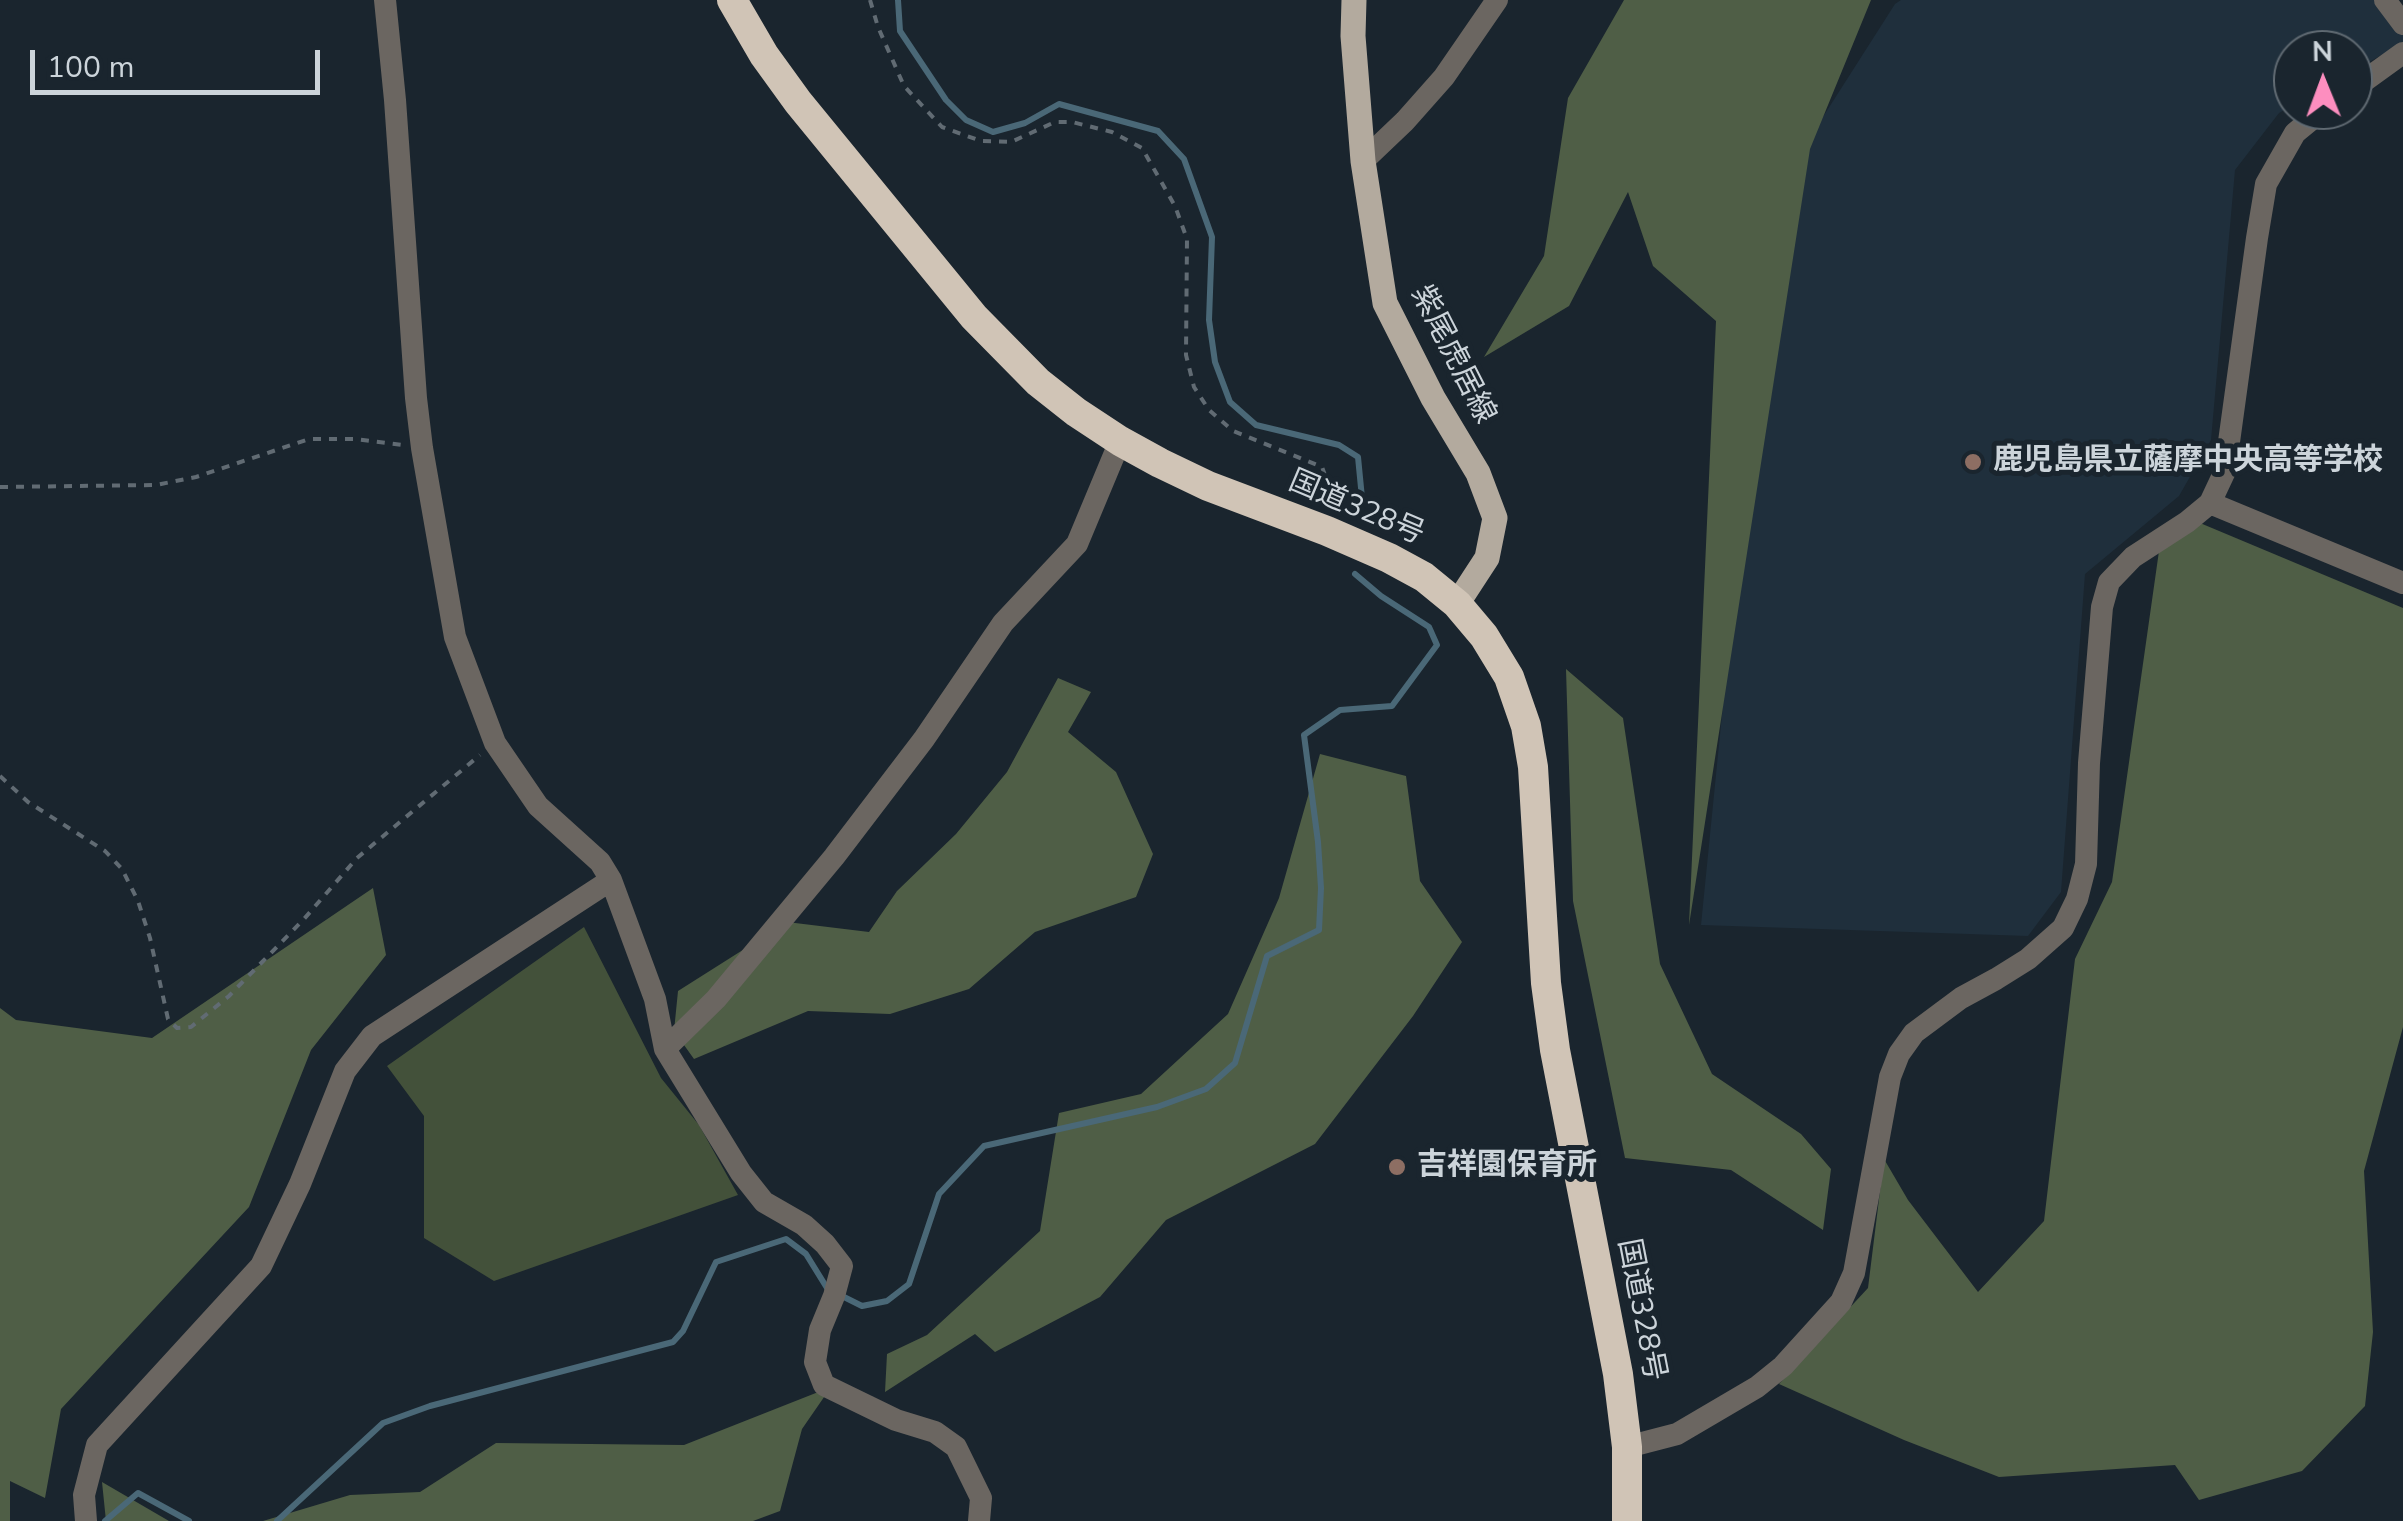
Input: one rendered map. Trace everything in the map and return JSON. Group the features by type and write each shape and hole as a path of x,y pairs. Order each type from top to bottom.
{"highway":[{"name":"国道328号","path":"732,0 764,56 798,102 974,317 1038,382 1120,441 1208,486 1327,531 1424,576 1457,604 1484,636 1508,677 1526,726 1533,768 1546,984 1554,1050 1618,1374 1627,1448 1627,1521"}],"main road":[{"name":"紫尾虎居線","path":"1354,0 1363,162 1385,303 1432,398 1478,473 1495,518 1487,558 1457,604"}],"street":[{"path":"385,0 422,448 455,637 495,743 538,806 600,862 655,999 665,1049 742,1173 764,1202 804,1224 842,1266 820,1330 815,1362 824,1386 896,1420 934,1432 956,1447 981,1498 979,1521"},
{"path":"1363,162 1444,77 1497,0"},
{"path":"2386,0 2403,24"},
{"path":"2373,74 2403,53"},
{"path":"1627,1448 1677,1434 1757,1387 1783,1366 1842,1302 1854,1273 1890,1077 1900,1054 1914,1033 1961,998 2028,959 2063,928 2077,899 2086,864 2089,762 2102,607 2110,582 2132,557 2210,503 2225,472 2266,184 2300,130"},
{"path":"665,1049 716,998 834,857 924,739 1003,622 1076,544 1120,441"},
{"path":"2210,503 2403,583"},
{"path":"86,1521 84,1495 97,1444 261,1266 300,1184 345,1071 372,1036 610,880"}],"path":[{"path":"870,0 904,86 942,127 981,141 1010,142 1055,122 1072,122 1112,132 1142,148 1175,206 1186,238 1186,356 1194,388 1208,410 1233,431 1322,467 1329,486 1327,531"},
{"path":"0,487 156,485 196,477 309,439 422,448"},
{"path":"0,776 28,802 105,851 122,869 150,938 168,1019 177,1028 191,1027 229,996 357,858 495,743"}],"shaded area":[{"name":"鹿児島県立薩摩中央高等学校","path":"1901,0 2375,0 2403,33 2403,43 2373,60 2373,30 2273,30 2273,121 2235,170 2211,440 2179,496 2085,574 2061,892 2028,936 1701,925 1745,484 1798,156"}],"green space":[{"path":"1624,0 1871,0 1810,149 1689,925 1716,321 1653,266 1628,192 1569,306 1484,357 1544,256 1568,98"},
{"path":"2200,523 2403,608 2403,1027 2364,1171 2373,1332 2365,1406 2302,1471 2199,1500 2175,1465 1999,1477 1779,1384 1868,1288 1884,1159 1908,1200 1978,1292 2044,1221 2075,959 2112,882 2159,551"},
{"path":"1566,669 1623,718 1660,964 1712,1074 1801,1134 1831,1169 1823,1230 1731,1170 1625,1158 1573,901"},
{"path":"1058,678 1091,692 1068,732 1116,772 1153,854 1136,897 1035,932 969,989 890,1014 808,1011 694,1059 674,1031 678,991 787,922 869,932 897,891 956,834 1007,772"},
{"path":"1320,754 1406,776 1420,881 1462,942 1413,1016 1315,1144 1166,1220 1100,1297 995,1352 975,1334 885,1392 887,1354 927,1335 1040,1231 1059,1113 1141,1094 1228,1014 1279,898"},
{"path":"373,888 386,955 311,1050 249,1207 61,1409 45,1498 10,1481 10,1521 0,1521 0,1008 16,1020 152,1038"},
{"path":"584,927 661,1078 699,1125 738,1195 494,1281 424,1238 424,1116 387,1066"},
{"path":"831,1387 802,1429 780,1511 753,1521 263,1521 350,1495 420,1492 496,1443 684,1445"},
{"path":"102,1482 169,1521 106,1521"}],"waterway":[{"path":"898,0 900,31 946,100 966,120 993,132 1025,123 1059,104 1158,131 1184,159 1212,237 1209,320 1215,362 1230,402 1256,425 1339,445 1358,457 1362,498"},
{"path":"842,1296 862,1306 887,1301 909,1284 939,1194 984,1146 1157,1107 1206,1089 1235,1063 1267,956 1319,930 1318,842 1304,735 1340,710 1392,706 1437,645 1429,627 1355,574"},
{"path":"277,1521 383,1423 430,1406 673,1342 683,1331 716,1262 786,1239 806,1254 830,1290"},
{"path":"105,1521 138,1493 189,1521"}],"place":[{"name":"鹿児島県立薩摩中央高等学校","path":"1973,462"},
{"name":"吉祥園保育所","path":"1397,1167"}]}
